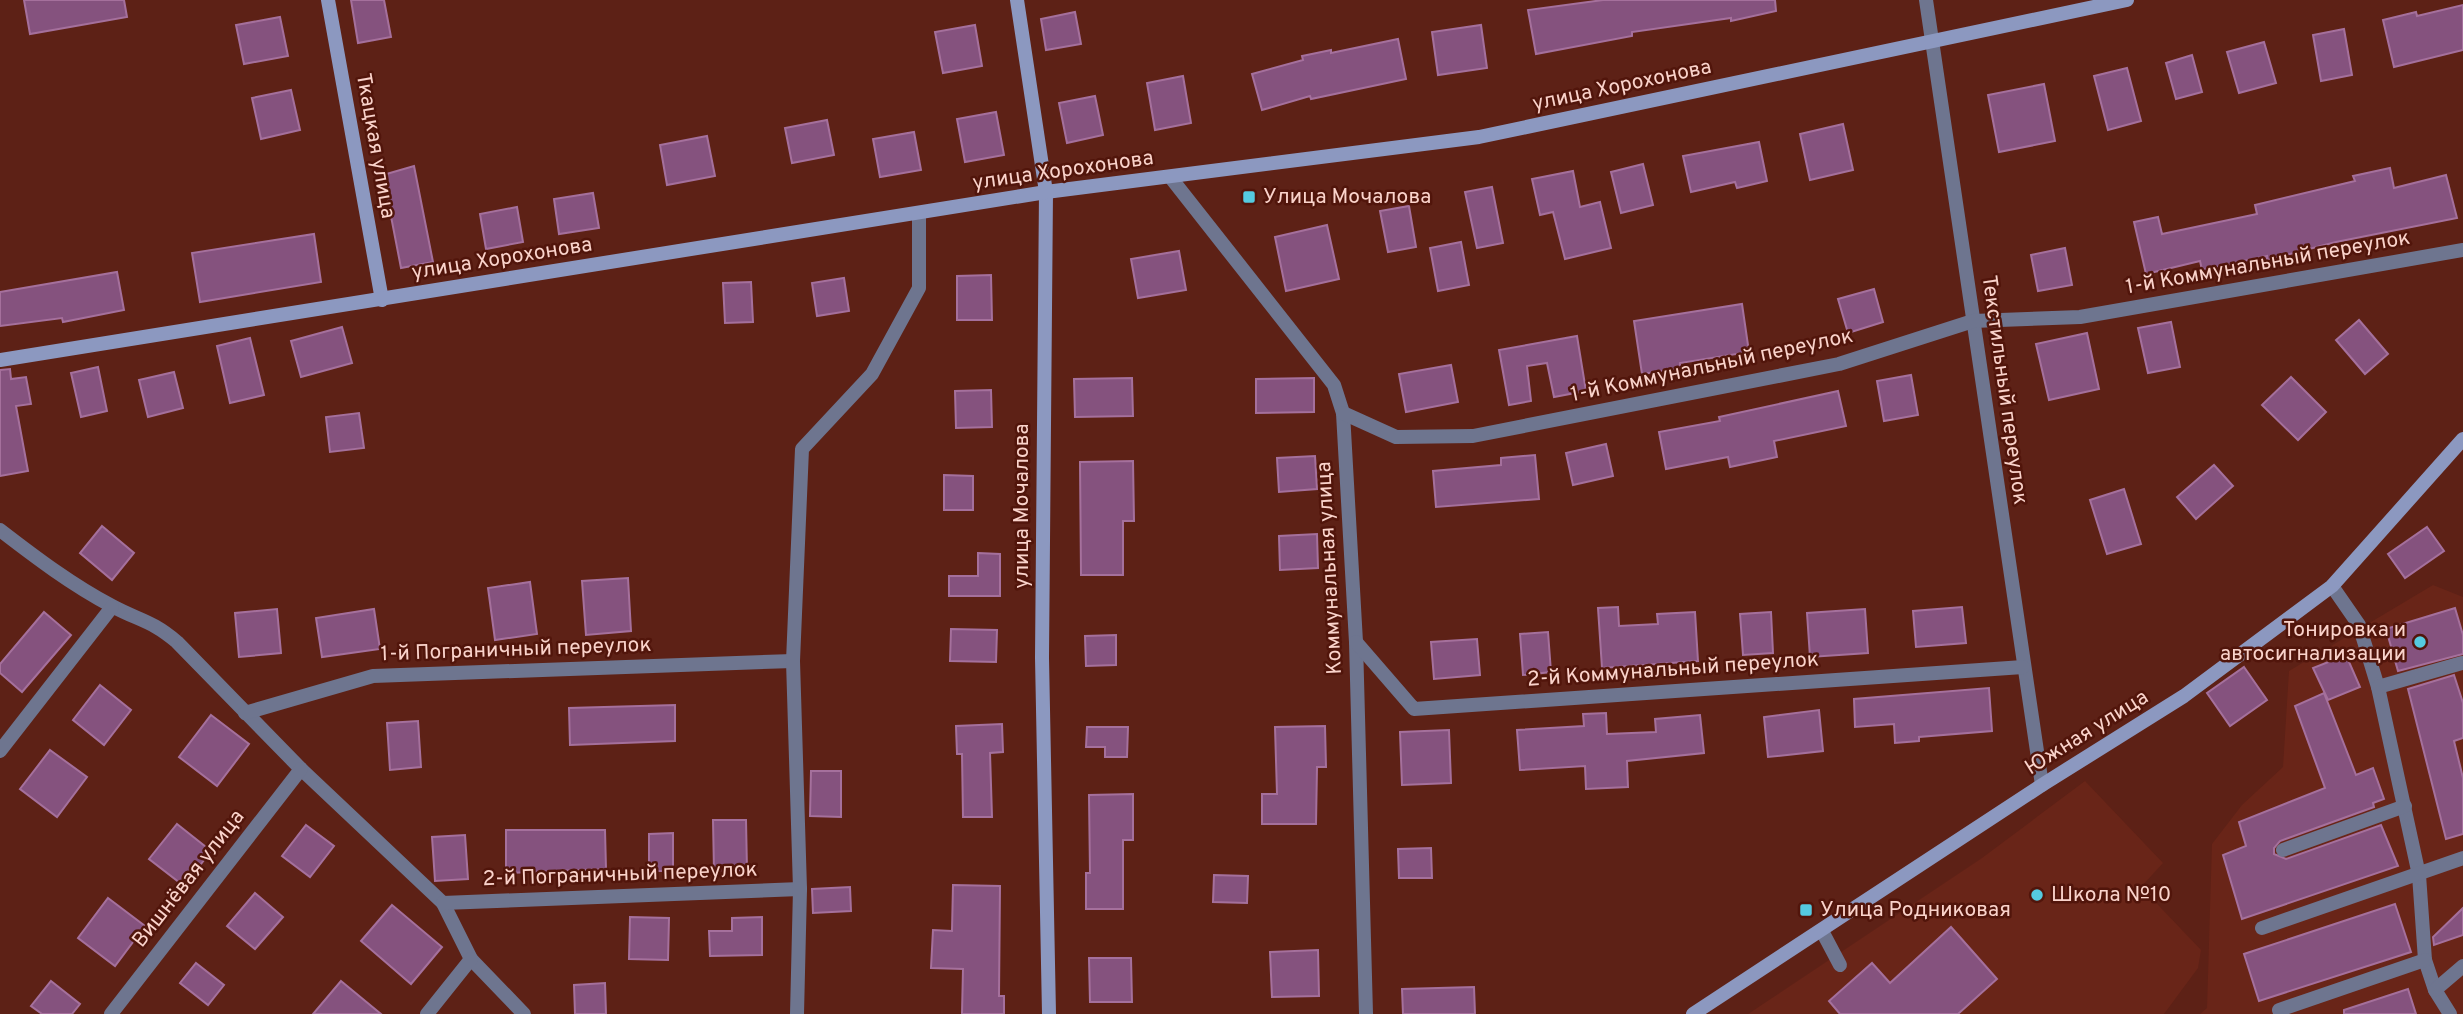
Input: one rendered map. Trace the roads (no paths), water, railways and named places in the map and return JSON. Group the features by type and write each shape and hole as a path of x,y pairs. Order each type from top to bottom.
{"street":[{"name":"Ткацкая улица","path":"328,0 382,300"},
{"name":"улица Мочалова","path":"1017,0 1046,192 1042,658 1049,1014"},
{"name":"Текстильный переулок","path":"1926,0 2042,785"},
{"name":"улица Хорохонова","path":"0,360 1046,192 1479,137 2127,0"},
{"name":"Коммунальная улица","path":"1171,178 1334,385 1343,413 1356,642 1366,1014"},
{"path":"797,1014 800,889 793,661 802,449 872,374 919,288 919,213"},
{"name":"1-й Коммунальный переулок","path":"1343,413 1395,437 1473,436 1839,364 1973,321 2080,317 2463,250"},
{"name":"Южная улица","path":"1693,1014 2042,785 2184,696 2332,586 2463,439"},
{"path":"0,530 113,607 155,623 301,769 443,903 471,959 524,1014"},
{"path":"2332,586 2359,625 2378,687 2419,875 2426,960 2435,990 2450,1014"},
{"path":"0,751 113,607"},
{"name":"2-й Коммунальный переулок","path":"1356,642 1414,709 2023,667"},
{"name":"1-й Пограничный переулок","path":"245,713 373,676 793,661"},
{"path":"2378,687 2462,663"},
{"name":"Вишнёвая улица","path":"111,1014 301,769"},
{"path":"2283,850 2405,806"},
{"path":"2262,928 2463,858"},
{"name":"2-й Пограничный переулок","path":"443,903 800,889"},
{"path":"1822,931 1840,965"},
{"path":"427,1014 471,959"},
{"path":"2279,1010 2426,960"},
{"path":"2435,990 2463,966"}],"place":[{"name":"Улица Мочалова","path":"1249,197"},
{"name":"Тонировка и автосигнализации","path":"2420,642"},
{"name":"Школа №10","path":"2037,895"},
{"name":"Улица Родниковая","path":"1806,910"}]}
